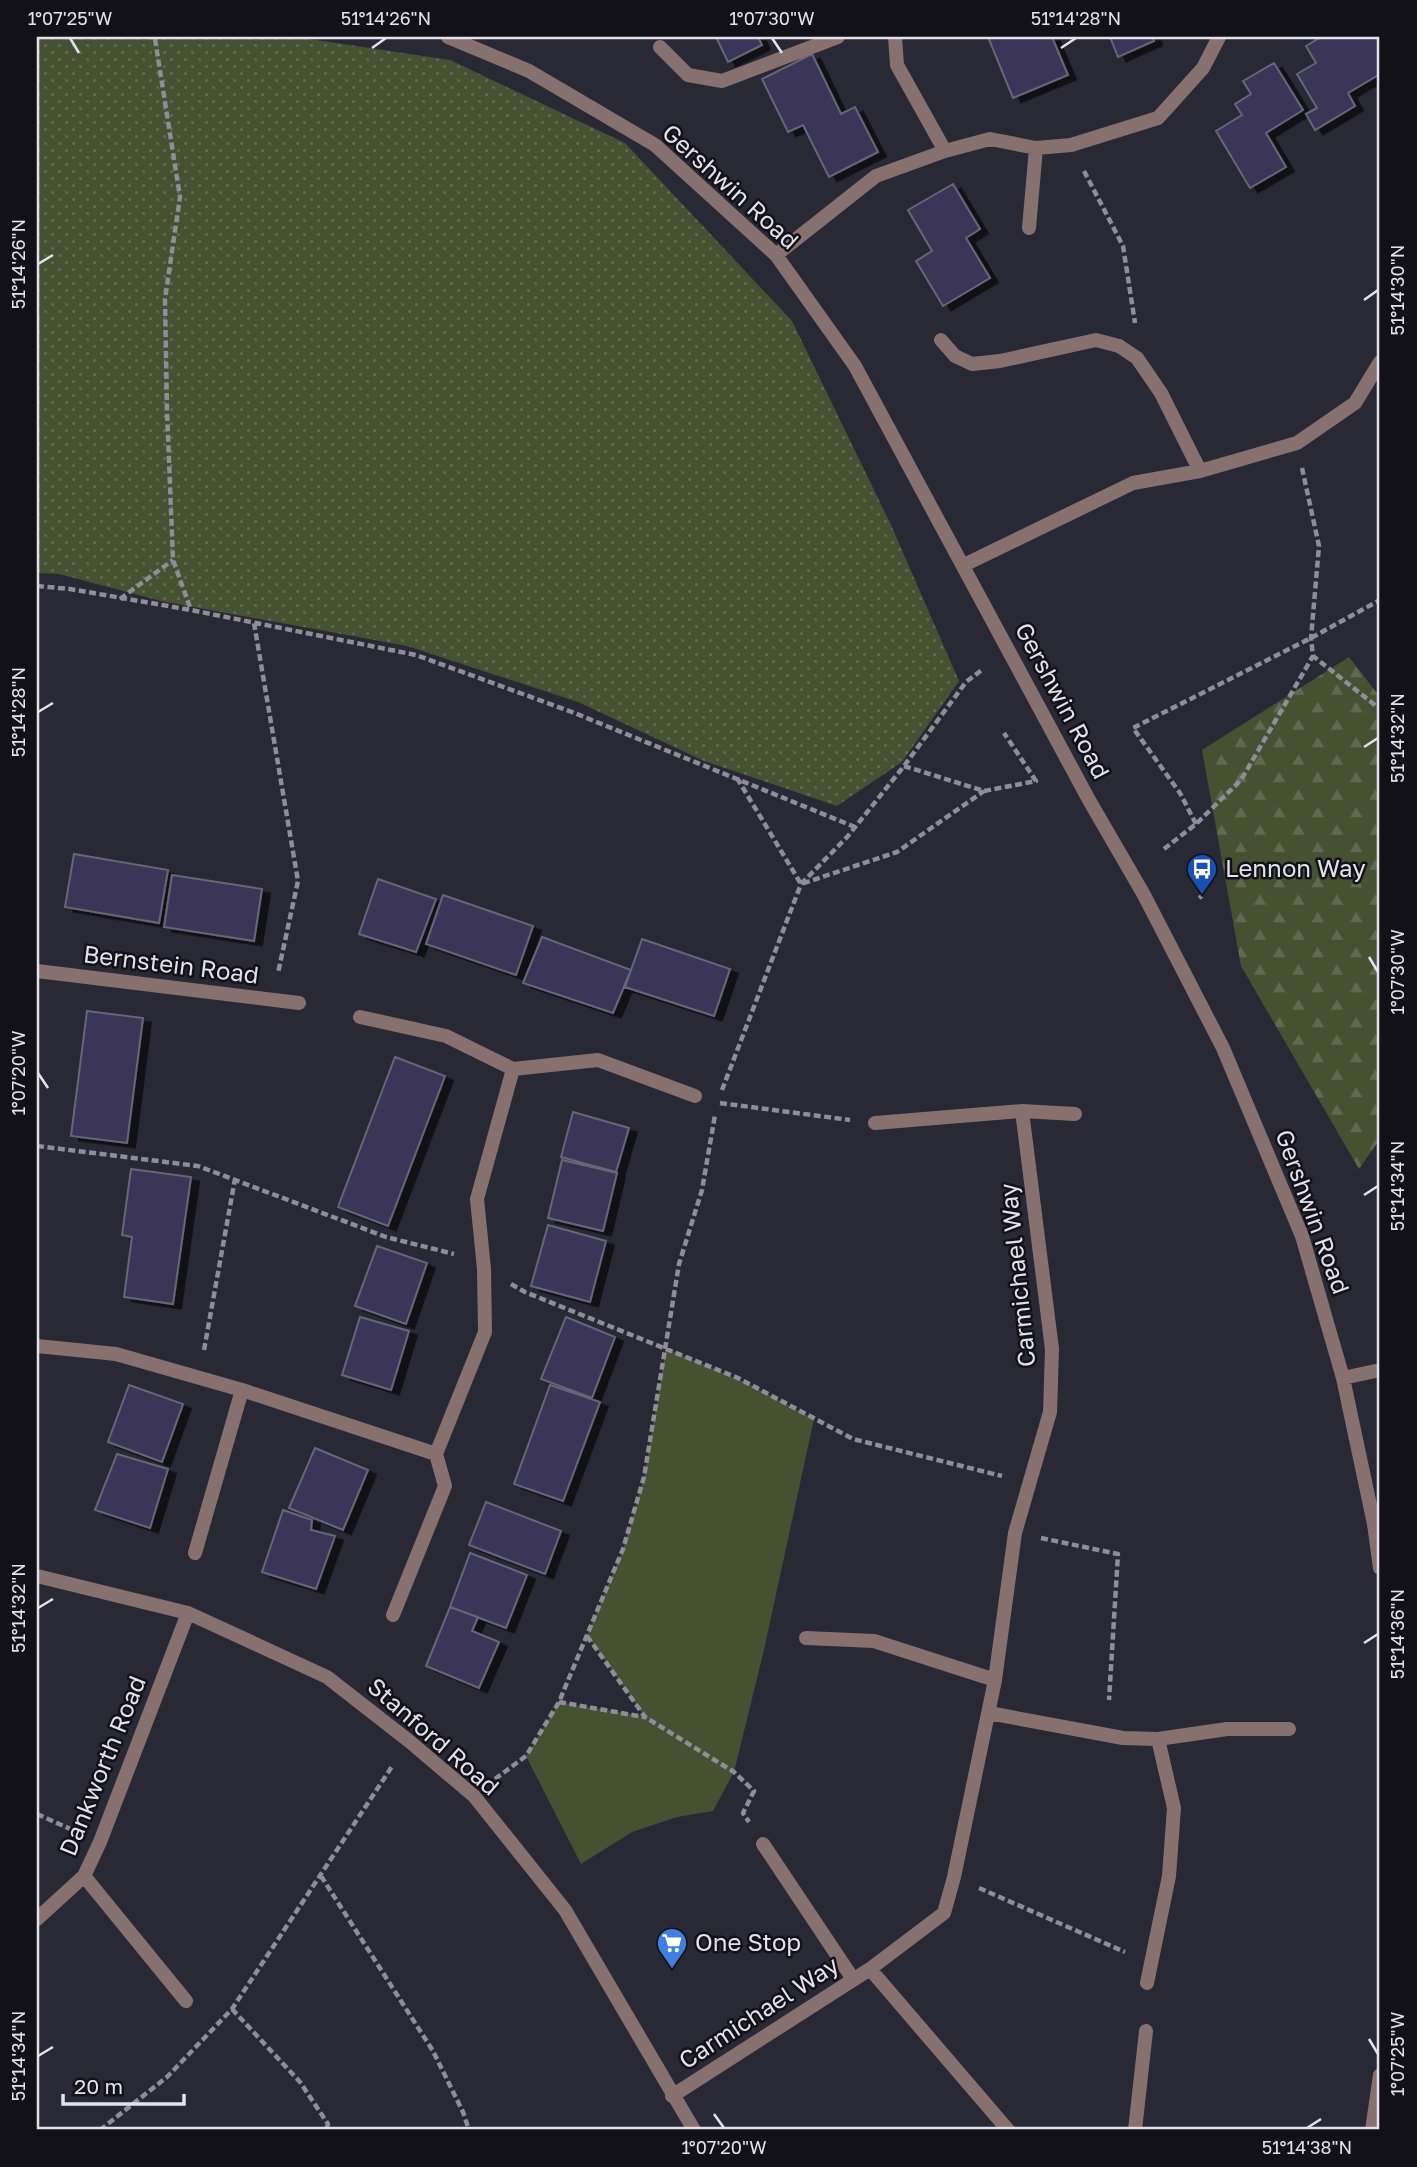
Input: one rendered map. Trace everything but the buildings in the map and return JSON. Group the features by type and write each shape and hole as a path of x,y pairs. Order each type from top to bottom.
{"street":[{"name":"Gershwin Road","path":"447,37 529,71 654,145 776,255 855,366 1083,788 1144,895 1223,1048 1302,1236 1343,1378 1374,1524 1380,1568"},
{"path":"660,47 688,75 722,81 838,37"},
{"path":"895,37 897,65 946,151"},
{"path":"776,255 876,176 946,151 990,139 1036,148 1071,145 1158,118 1203,68 1219,37"},
{"path":"1029,228 1036,148"},
{"path":"941,340 955,356 972,364 1000,361 1096,340 1119,346 1137,358 1161,393 1200,471"},
{"path":"964,565 1133,483 1200,471 1297,443 1355,403 1380,362"},
{"name":"Bernstein Road","path":"37,971 299,1003"},
{"path":"359,1017 446,1035 513,1069 598,1060 695,1096"},
{"path":"393,1615 445,1486 436,1454 485,1332 484,1269 477,1199 513,1069"},
{"path":"875,1124 1022,1111 1075,1114"},
{"name":"Carmichael Way","path":"673,2096 870,1969 944,1913 989,1713 1015,1533 1050,1412 1052,1349 1022,1111"},
{"path":"37,1346 116,1354 242,1390 436,1454"},
{"path":"1343,1378 1380,1370"},
{"path":"195,1553 242,1390"},
{"name":"Stanford Road","path":"37,1576 188,1613 327,1677 409,1741 474,1796 565,1910 694,2130"},
{"name":"Dankworth Road","path":"37,1919 84,1876 100,1842 188,1613"},
{"path":"806,1638 874,1641 995,1680"},
{"path":"989,1713 1123,1738 1158,1739 1227,1729 1289,1729"},
{"path":"1147,1983 1169,1876 1174,1808 1158,1739"},
{"path":"763,1844 853,1979"},
{"path":"84,1876 186,2001"},
{"name":"Carmichael Way","path":"870,1969 1008,2130"},
{"path":"1135,2130 1146,2031"},
{"path":"1372,2130 1380,2075"}],"path":[{"path":"155,39 180,197 165,299 167,411 173,560 191,610"},
{"path":"1071,145 1123,246 1138,336 1137,358"},
{"path":"1164,849 1196,824 1241,780 1313,656 1311,638 1319,546 1297,443"},
{"path":"120,598 173,560"},
{"path":"37,586 191,610 416,655 572,712 855,827"},
{"path":"1196,824 1180,793 1133,728 1380,600"},
{"path":"254,623 298,881 273,1000"},
{"path":"1313,656 1380,709"},
{"path":"474,1796 526,1756 558,1702 623,1549 644,1477 679,1264 702,1190 717,1102 801,884 855,827 966,682 983,670"},
{"path":"801,884 897,852 984,791 1036,781 1004,733"},
{"path":"904,766 984,791"},
{"path":"737,778 801,884"},
{"path":"717,1102 875,1124"},
{"path":"37,1146 198,1166 386,1237 453,1253 525,1292 738,1378 853,1439 1005,1477 1003,1488"},
{"path":"199,1377 235,1179"},
{"path":"1015,1533 1118,1554 1109,1700"},
{"path":"587,1635 645,1717"},
{"path":"558,1702 645,1717 734,1772 754,1791 743,1813 763,1844"},
{"path":"100,2130 167,2077 232,2009 409,1741"},
{"path":"37,1814 100,1842"},
{"path":"321,1876 433,2051 469,2130"},
{"path":"954,1877 1151,1964"},
{"path":"232,2009 300,2082 328,2124 326,2130"}],"green space":[{"path":"37,37 296,37 450,60 625,143 792,321 891,525 959,681 902,762 837,806 704,761 578,702 407,646 161,601 59,574 37,573"},
{"path":"1349,657 1380,697 1380,1139 1359,1169 1241,966 1202,750"},
{"path":"666,1348 751,1385 814,1419 764,1650 734,1772 713,1811 677,1817 632,1832 581,1864 526,1756 559,1702 644,1716 587,1635 623,1549 644,1477"}],"place":[{"name":"Lennon Way","path":"1202,896"},
{"name":"One Stop","path":"672,1970"}]}
